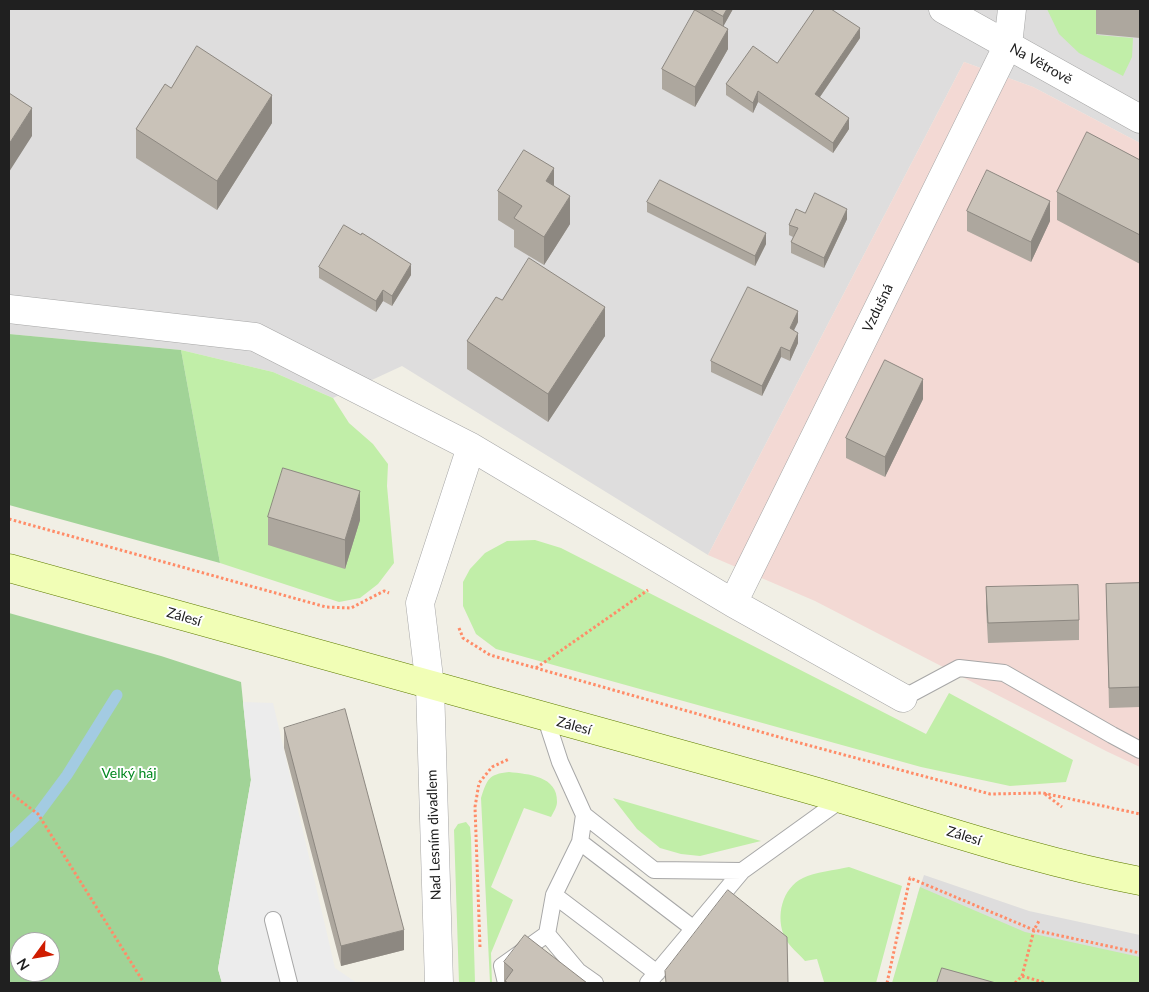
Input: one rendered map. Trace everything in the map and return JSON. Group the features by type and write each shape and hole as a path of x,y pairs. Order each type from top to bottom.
{"main road":[{"name":"Zálesí","path":"9,568 546,719 842,799 1018,852 1140,880"}],"street":[{"name":"Na Větrově","path":"943,9 1140,119"},
{"name":"Vzdušná","path":"733,603 1008,45 1012,9"},
{"path":"9,310 255,336 471,447 733,603 903,698"},
{"path":"420,602 471,447"},
{"name":"Nad Lesním divadlem","path":"420,602 430,686 439,983"}],"lane":[{"path":"903,698 959,668 1004,673 1140,750"},
{"path":"546,719 560,762 584,815 654,870 742,871"},
{"path":"554,895 653,978 742,871 842,799"},
{"path":"506,983 502,966 547,934 554,895 580,842 584,815"},
{"path":"580,842 694,929"},
{"path":"273,920 289,983"},
{"path":"547,934 578,971 595,983"}],"path":[{"path":"9,519 326,607 351,608 384,591 420,602 455,619 463,638 490,655 990,794 1043,793 1140,814"},
{"path":"536,668 677,569"},
{"path":"480,954 475,807 479,783 492,768 509,758"},
{"path":"9,792 38,814 144,983"},
{"path":"1043,793 1062,807"},
{"path":"887,983 910,878 1034,930 1140,952"},
{"path":"1016,983 1022,976 1034,930 1040,919"},
{"path":"1022,976 1046,983"}],"shaded area":[{"path":"9,9 1140,9 1140,143 1033,87 964,62 708,555 402,366 333,398 273,372 181,350 9,334"},
{"path":"964,62 1033,87 1140,143 1140,767 815,601 708,555"},
{"path":"243,702 273,703 335,968 357,983 222,983 218,969 251,780"},
{"path":"924,875 1029,911 1140,935 1140,983 897,983"}],"green space":[{"path":"1047,9 1098,9 1097,35 1133,38 1132,57 1123,76 1079,53 1059,34"},
{"path":"9,334 181,350 220,563 9,505"},
{"path":"181,350 273,372 333,398 349,423 373,444 388,464 387,486 394,563 378,584 360,598 339,602 220,563"},
{"path":"535,540 561,548 926,734 949,693 1073,760 1066,782 1010,786 921,767 496,649 476,634 463,606 463,582 470,569 485,553 507,541"},
{"name":"Velký háj","path":"9,613 161,656 241,682 251,780 218,969 222,983 9,983"},
{"path":"509,772 533,776 547,782 556,793 557,802 551,817 524,808 491,887 513,900 491,953 492,983 490,983 481,798 487,782 492,776"},
{"path":"613,798 761,841 700,856 681,854 660,848 637,829"},
{"path":"466,822 470,827 471,838 475,983 459,983 454,830 458,824"},
{"path":"849,867 902,886 876,983 819,983 824,982 817,959 805,961 785,938 781,921 782,904 790,889 803,878"},
{"path":"920,887 1025,932 1140,957 1140,983 892,983"}],"building":[{"path":"710,9 727,9 723,16"},
{"path":"815,9 831,9 860,28 815,94 849,118 833,143 758,91 753,103 726,84 753,46 777,63"},
{"path":"695,10 728,29 695,87 662,69"},
{"path":"197,46 272,95 217,181 136,129 165,84 171,88"},
{"path":"9,93 32,108 9,144"},
{"path":"1087,132 1140,160 1140,235 1057,192"},
{"path":"524,150 554,168 546,181 570,196 544,237 514,218 522,206 498,191"},
{"path":"987,170 1050,201 1031,242 967,211"},
{"path":"660,180 766,233 755,256 647,202"},
{"path":"815,193 847,209 824,258 791,242 798,228 789,225 796,209 805,213"},
{"path":"344,225 361,235 362,233 411,264 392,296 383,290 376,301 319,267"},
{"path":"529,258 605,307 548,394 467,341 496,297 502,300"},
{"path":"748,287 798,311 790,328 798,333 790,351 781,347 762,386 711,361"},
{"path":"885,360 923,379 885,457 846,438"},
{"path":"283,468 360,491 345,540 268,517"},
{"path":"1140,583 1140,687 1109,688 1106,584"},
{"path":"1078,585 1079,620 988,623 986,587"},
{"path":"345,709 404,930 341,946 284,728"},
{"path":"728,890 787,937 788,983 666,983 665,971"},
{"path":"525,935 587,983 508,983 505,981 513,970 504,962"},
{"path":"942,968 996,983 937,983"}],"waterway":[{"path":"9,842 38,814 67,775 117,695"}]}
